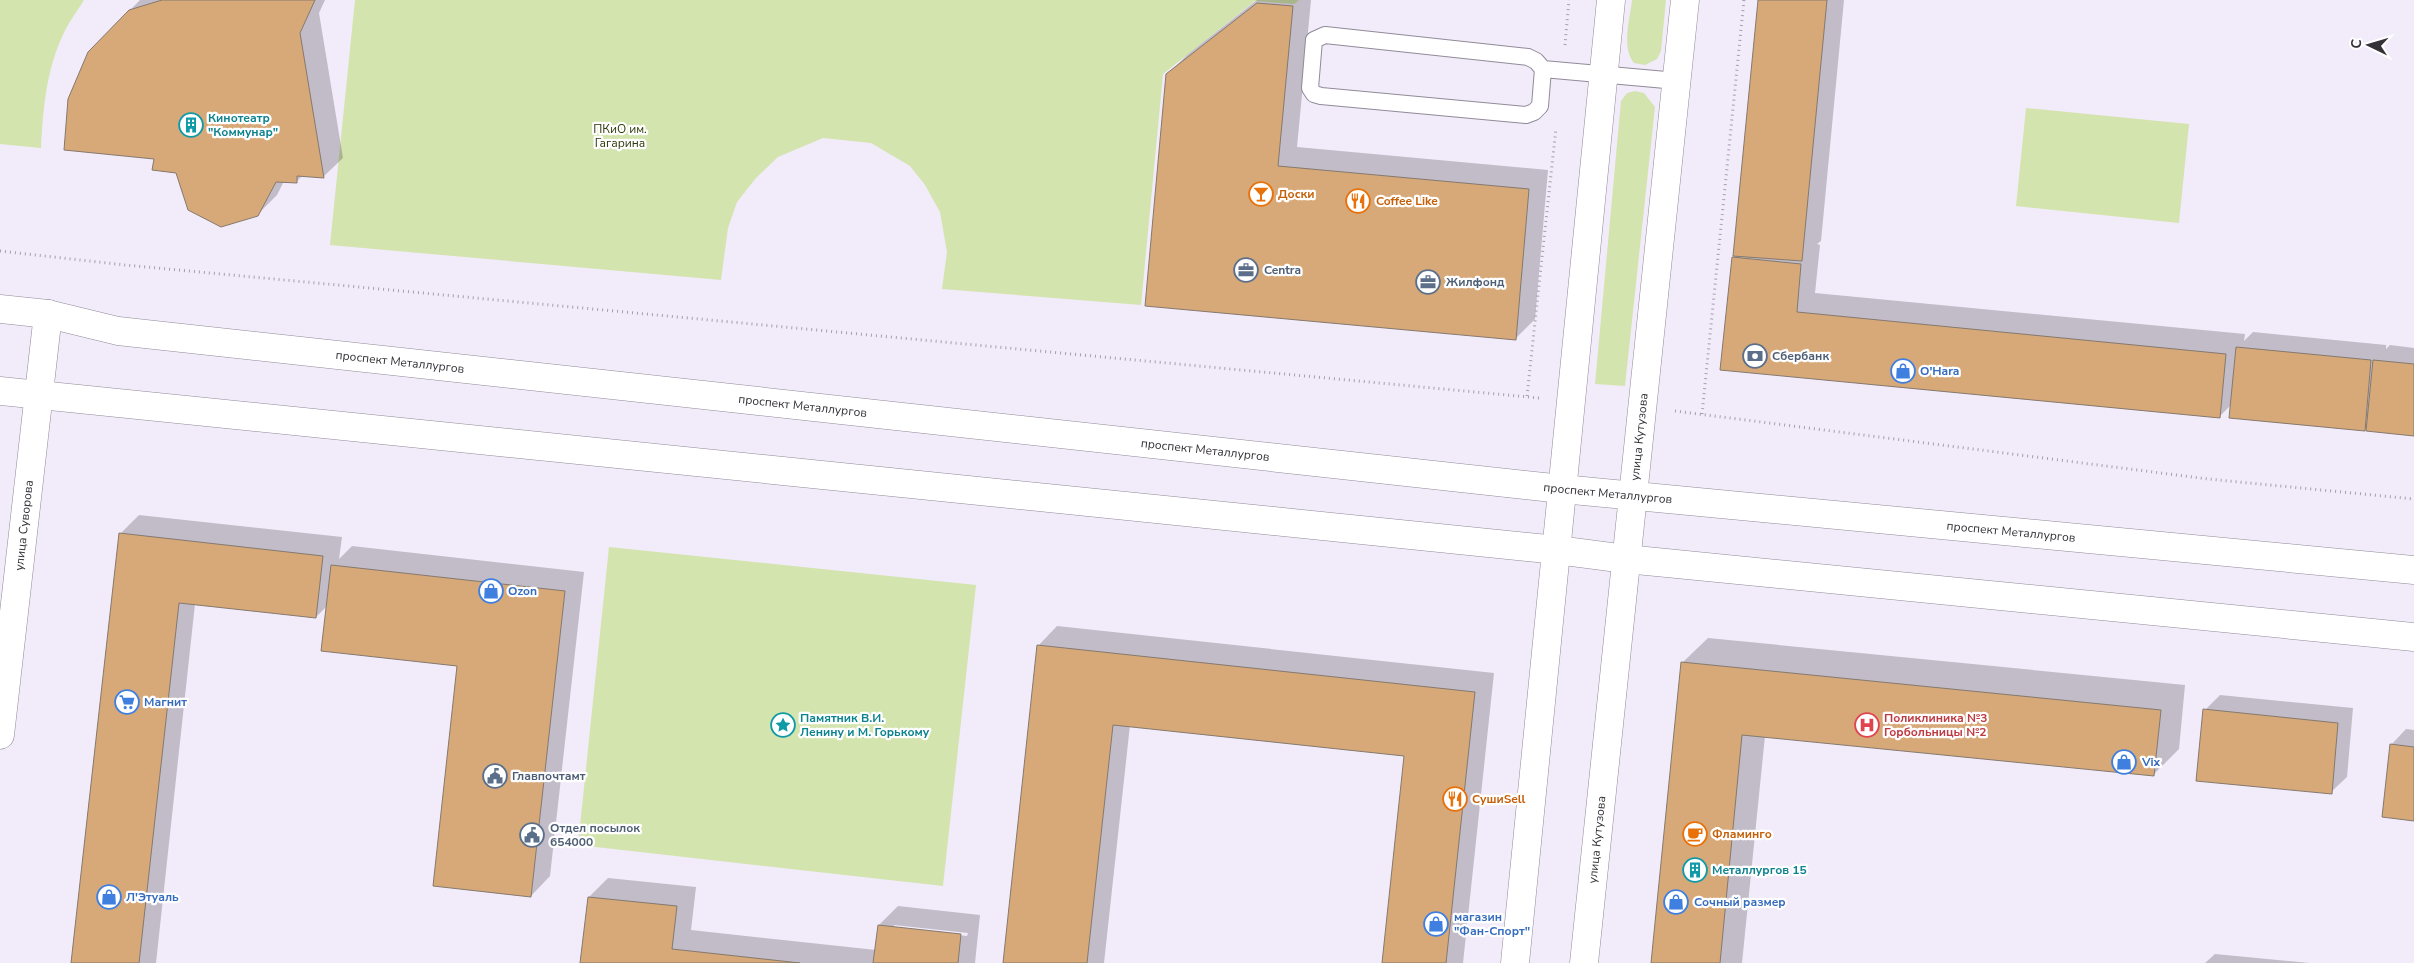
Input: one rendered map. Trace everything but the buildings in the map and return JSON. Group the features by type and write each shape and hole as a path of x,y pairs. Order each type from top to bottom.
{"main road":[{"path":"1515,963 1611,0"},
{"name":"улица Кутузова","path":"1584,963 1685,0"},
{"name":"проспект Металлургов","path":"0,309 48,314 118,331 1562,489 2414,570"},
{"name":"улица Суворова","path":"0,735 48,314"},
{"path":"0,391 2414,637"}],"lane":[{"path":"1544,69 1540,106 1534,112 1526,115 1321,96 1314,94 1310,88 1314,40 1325,34 1528,57 1536,61 1544,69 1677,82"}],"path":[{"path":"1562,70 1569,0"},
{"path":"1702,414 1744,0"},
{"path":"1527,396 1557,119"},
{"path":"0,251 125,265 1527,396 1570,402"},
{"path":"1643,407 2208,479 2414,499"}],"green space":[{"path":"0,0 84,0 64,32 52,64 44,105 41,148 0,144"},
{"name":"ПКиО им. Гагарина","path":"355,0 1299,0 1294,4 1255,1 1163,74 1141,305 942,289 947,252 940,212 925,185 910,166 871,143 823,138 778,157 756,178 737,202 728,228 721,280 330,245"},
{"path":"1632,0 1666,0 1661,51 1657,59 1645,65 1634,63 1628,49 1627,33"},
{"path":"1635,91 1644,93 1655,107 1625,386 1595,384 1621,101 1627,93"},
{"path":"2026,108 2189,124 2179,223 2016,206"},
{"path":"609,547 976,585 943,886 578,845"}],"place":[{"name":"Кинотеатр \"Коммунар\"","path":"191,125"},
{"name":"Доски","path":"1261,194"},
{"name":"Coffee Like","path":"1358,201"},
{"name":"Centra","path":"1246,270"},
{"name":"Жилфонд","path":"1428,282"},
{"name":"Сбербанк","path":"1755,356"},
{"name":"O'Hara","path":"1903,371"},
{"name":"Ozon","path":"491,591"},
{"name":"Магнит","path":"127,702"},
{"name":"Памятник В.И. Ленину и М. Горькому","path":"783,725"},
{"name":"Поликлиника №3 Горбольницы №2","path":"1867,725"},
{"name":"Vix","path":"2124,762"},
{"name":"Главпочтамт","path":"495,776"},
{"name":"СушиSell","path":"1455,799"},
{"name":"Фламинго","path":"1695,834"},
{"name":"Отдел посылок 654000","path":"532,835"},
{"name":"Металлургов 15","path":"1695,870"},
{"name":"Л'Этуаль","path":"109,897"},
{"name":"Сочный размер","path":"1676,902"},
{"name":"магазин \"Фан-Спорт\"","path":"1436,924"}]}
